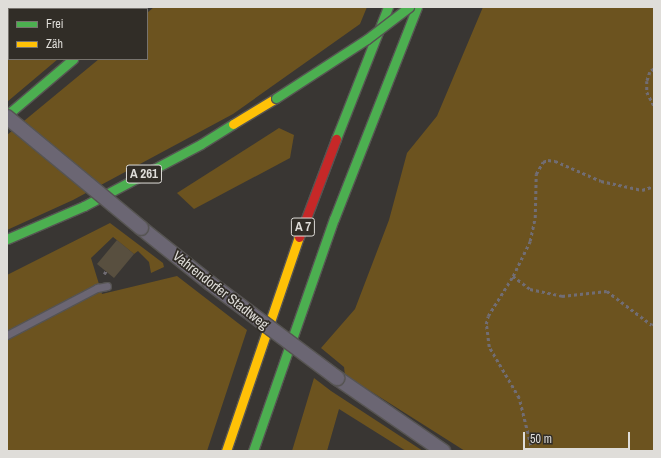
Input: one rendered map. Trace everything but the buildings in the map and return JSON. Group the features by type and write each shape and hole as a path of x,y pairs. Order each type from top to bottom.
{"highway":[{"name":"A 7","path":"226,451 310,205 388,7"},
{"name":"A 261","path":"7,239 84,206 201,144 276,98 367,39 409,7"},
{"name":"A 7","path":"254,451 334,219 417,7"},
{"path":"7,116 72,60"}],"street":[{"name":"Vahrendorfer Stadtweg","path":"7,116 141,228 210,283 337,378 443,451"}],"lane":[{"path":"7,335 97,288 107,286"}],"path":[{"path":"654,69 650,72 647,81 647,92 654,106"},
{"path":"532,451 519,398 489,347 486,334 486,324 488,316 513,276 530,241 535,218 536,174 543,162 548,160 556,160 601,181 642,190 654,186"},
{"path":"513,276 530,289 562,296 607,291 652,325 654,324"}],"shaded area":[{"path":"7,7 120,7 8,8 8,60 57,60 7,102"},
{"path":"154,7 367,7 360,24 233,114 73,200 7,230 7,135 98,60 148,60 148,12"},
{"path":"483,7 654,7 654,451 465,451 345,375 344,367 321,348 355,309 389,220 407,153 437,116"},
{"path":"279,128 294,135 290,158 194,209 177,193"},
{"path":"110,223 163,263 164,267 151,273 149,262 138,251 134,254 113,237 91,258 102,294 177,276 247,330 207,451 7,451 7,275"},
{"path":"314,378 331,391 423,451 406,451 339,409 327,451 292,451"}],"traffic: fast":[{"path":"336,139 388,7"},
{"path":"276,98 367,39 409,7"},
{"path":"253,451 334,219 417,7"},
{"path":"7,115 72,60"},
{"path":"7,239 84,206 201,144 233,124"}],"traffic: slow":[{"path":"233,124 276,98"},
{"path":"226,451 299,237"}],"traffic: jam":[{"path":"299,237 336,139"}]}
